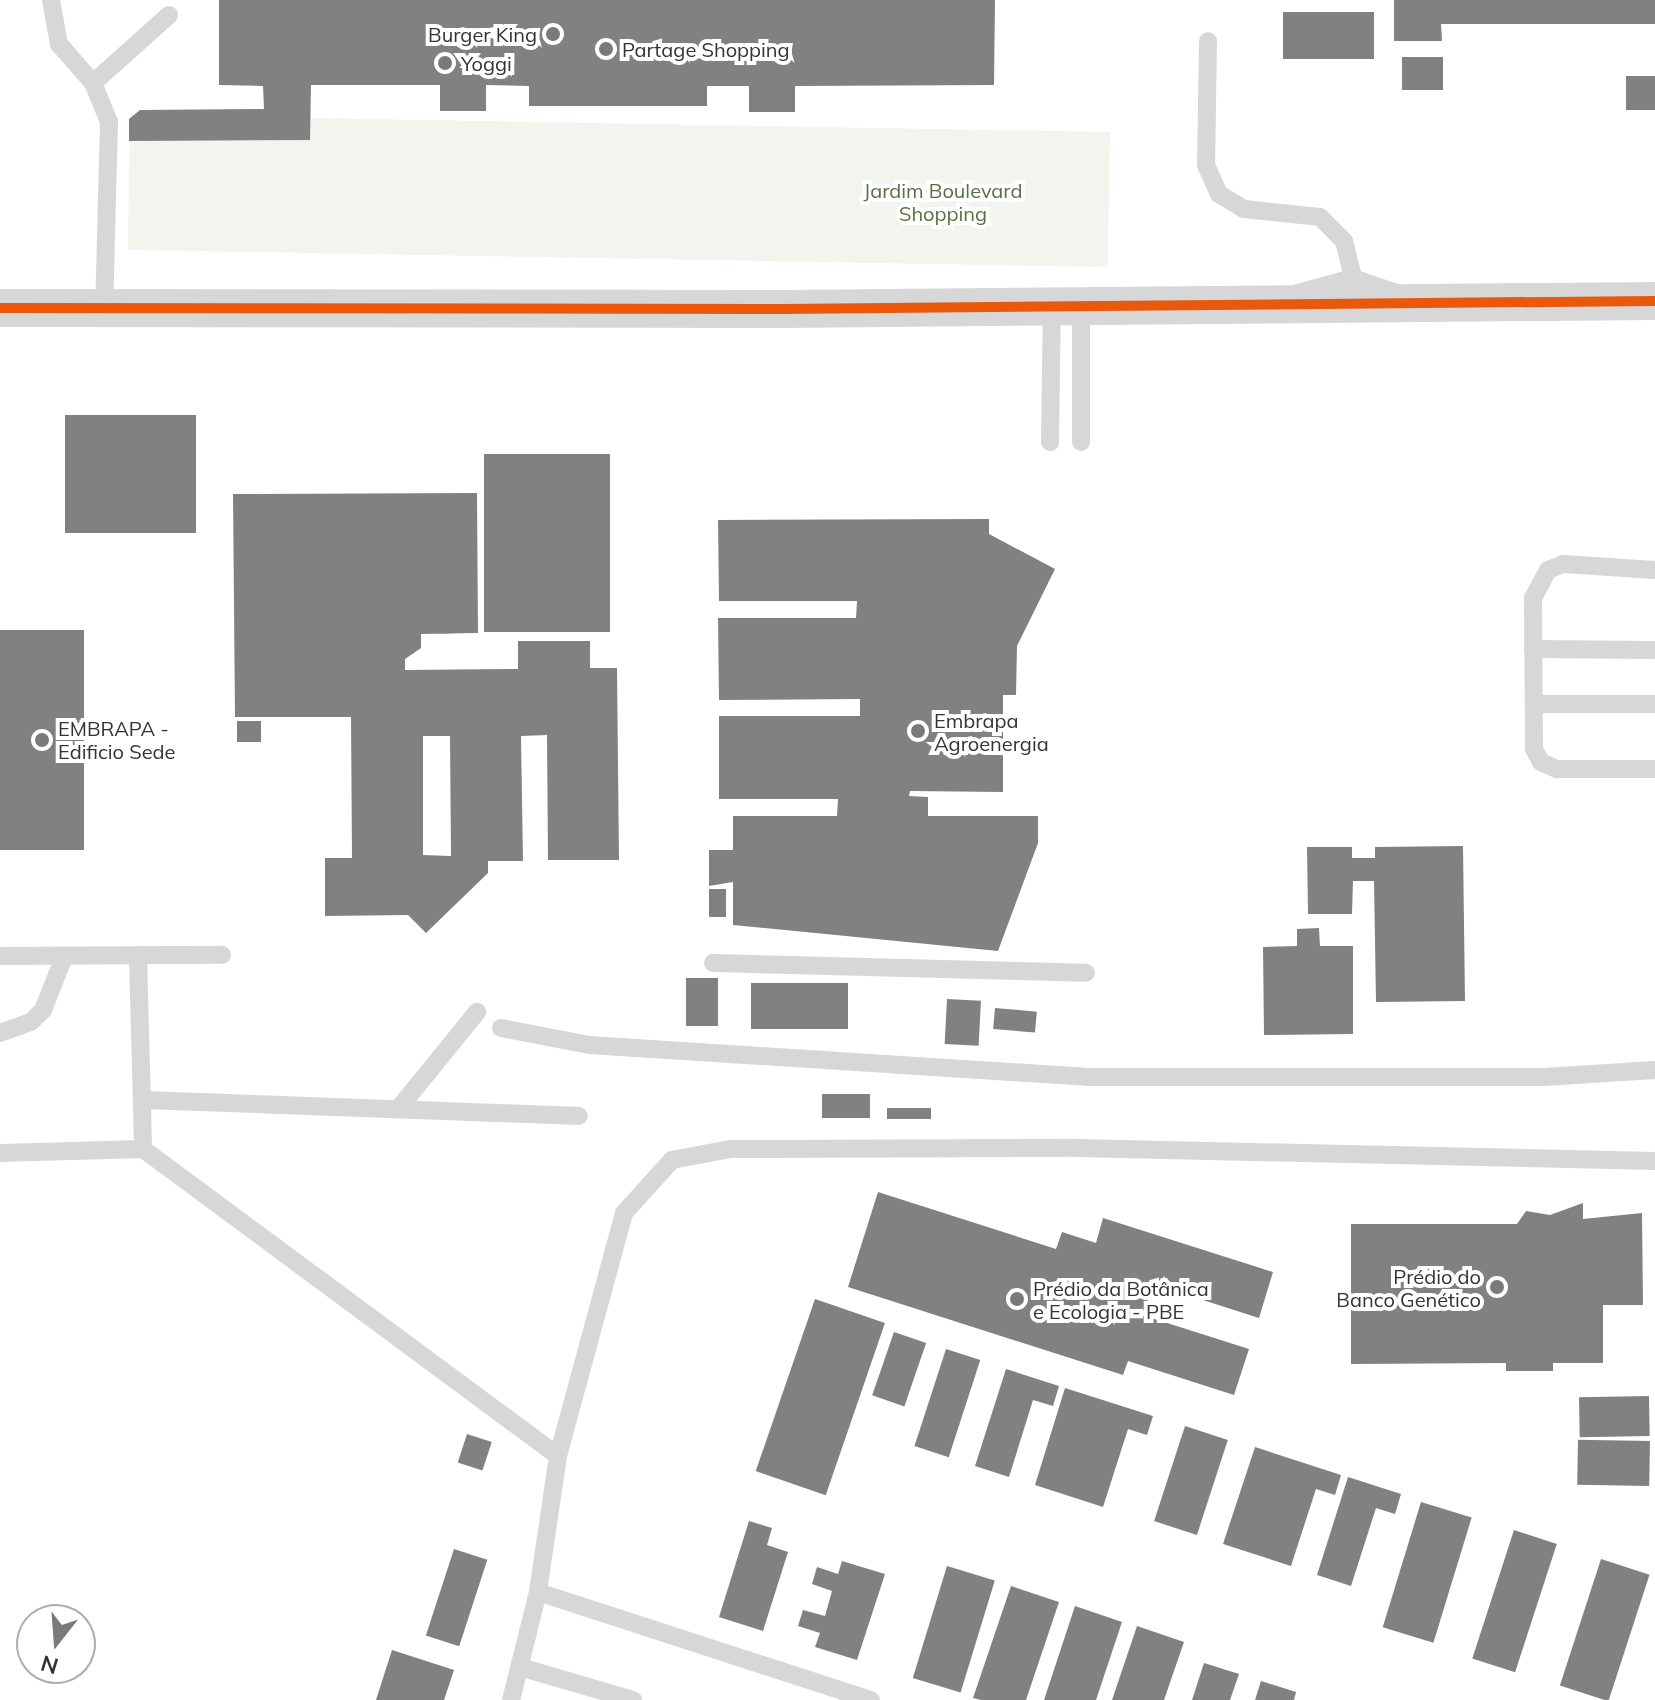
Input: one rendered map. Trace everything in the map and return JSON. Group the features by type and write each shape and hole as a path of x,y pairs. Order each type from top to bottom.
{"street":[{"path":"0,308 1066,306 1655,301"}],"lane":[{"path":"51,0 59,44 93,83 109,122 104,308"},
{"path":"93,83 169,15"},
{"path":"1208,41 1206,165 1219,194 1244,209 1320,217 1344,241 1353,278"},
{"path":"1280,304 1309,287 1353,278 1419,303"},
{"path":"1050,442 1066,306"},
{"path":"1066,306 1081,442"},
{"path":"1655,570 1563,564 1548,570 1533,598 1534,749 1541,762 1557,769 1655,769"},
{"path":"1533,649 1655,650"},
{"path":"1534,704 1655,704"},
{"path":"138,955 143,1149"},
{"path":"0,956 222,955"},
{"path":"0,1033 31,1022 43,1010 64,957"},
{"path":"713,963 1086,973"},
{"path":"399,1108 477,1012"},
{"path":"501,1028 589,1045 1089,1077 1528,1077 1655,1070"},
{"path":"144,1100 579,1116"},
{"path":"511,1700 538,1592 558,1456 624,1213 672,1160 731,1149 1077,1148 1655,1161"},
{"path":"0,1153 143,1149 558,1456"},
{"path":"538,1592 871,1700"},
{"path":"520,1667 633,1700"}],"green space":[{"name":"Jardim Boulevard Shopping","path":"130,115 1110,132 1108,267 128,250"}],"building":[{"name":"Partage Shopping","path":"219,0 995,0 994,85 795,86 795,112 749,112 749,86 707,86 707,106 529,106 529,86 486,85 486,111 440,111 440,85 311,85 310,140 129,141 129,119 140,110 264,109 263,86 219,85"},
{"path":"1394,0 1655,0 1655,24 1441,24 1442,41 1394,41"},
{"path":"1283,12 1374,12 1374,59 1283,59"},
{"path":"1402,57 1443,57 1443,90 1402,90"},
{"path":"1626,76 1655,76 1655,110 1626,110"},
{"path":"65,415 196,415 196,533 65,533"},
{"path":"484,454 610,454 610,632 484,632"},
{"path":"477,493 478,633 421,634 421,648 405,659 405,670 518,669 518,641 590,641 590,668 617,668 619,860 548,860 547,735 521,736 523,861 488,861 488,873 426,933 408,915 325,916 325,858 352,858 351,717 235,717 233,494","holes":["423,736 450,736 451,856 423,855"]},
{"path":"989,519 989,534 1055,569 1017,646 1016,695 1003,695 1003,792 910,791 909,796 928,797 928,816 1038,816 1038,843 998,951 733,925 733,882 709,886 709,850 733,850 733,816 837,816 838,799 719,799 719,716 860,716 860,699 719,700 718,618 856,618 857,601 719,601 718,520"},
{"name":"EMBRAPA - Edificio Sede","path":"0,630 84,630 84,850 0,850"},
{"path":"237,721 261,721 261,742 237,742"},
{"path":"1463,846 1465,1001 1376,1002 1374,881 1353,881 1352,914 1308,914 1307,847 1352,847 1352,858 1375,858 1375,847"},
{"path":"709,889 726,889 726,917 709,917"},
{"path":"1319,928 1320,946 1353,946 1353,1034 1264,1035 1263,947 1297,946 1297,929"},
{"path":"686,978 718,978 718,1026 686,1026"},
{"path":"751,983 848,983 848,1029 751,1029"},
{"path":"947,999 981,1001 979,1046 945,1044"},
{"path":"995,1008 1037,1012 1035,1033 993,1029"},
{"path":"822,1094 870,1094 870,1118 822,1118"},
{"path":"887,1108 931,1108 931,1119 887,1119"},
{"name":"Prédio da Botânica e Ecologia - PBE","path":"878,1192 1056,1249 1062,1232 1096,1243 1103,1218 1273,1272 1259,1318 1153,1284 1142,1315 1249,1349 1234,1395 1128,1361 1123,1375 848,1287"},
{"name":"Prédio do Banco Genético","path":"1583,1203 1583,1219 1642,1213 1643,1305 1603,1305 1603,1363 1553,1363 1553,1371 1506,1371 1506,1363 1351,1364 1351,1224 1517,1224 1526,1211 1550,1215"},
{"path":"815,1299 885,1323 826,1495 756,1471"},
{"path":"894,1332 926,1343 904,1406 872,1395"},
{"path":"946,1349 980,1360 949,1457 914,1446"},
{"path":"1006,1369 1059,1386 1053,1406 1033,1400 1009,1477 975,1466"},
{"path":"1065,1388 1153,1416 1147,1435 1128,1429 1103,1507 1035,1485"},
{"path":"1649,1396 1650,1436 1580,1437 1579,1397"},
{"path":"1185,1426 1228,1440 1197,1535 1154,1521"},
{"path":"467,1434 492,1442 482,1471 458,1463"},
{"path":"1578,1440 1650,1441 1649,1486 1577,1485"},
{"path":"1255,1447 1341,1475 1335,1495 1316,1489 1291,1566 1223,1544"},
{"path":"1348,1477 1401,1494 1395,1514 1376,1508 1351,1586 1317,1575"},
{"path":"1421,1502 1472,1517 1433,1643 1383,1627"},
{"path":"749,1521 772,1528 767,1545 788,1552 763,1631 719,1617"},
{"path":"1514,1530 1557,1544 1515,1672 1472,1658"},
{"path":"454,1549 487,1560 459,1646 426,1636"},
{"path":"1601,1559 1650,1575 1609,1700 1560,1685"},
{"path":"842,1561 885,1574 857,1660 815,1647 820,1633 798,1626 803,1610 825,1616 832,1591 812,1584 817,1567 838,1574"},
{"path":"947,1566 995,1581 961,1693 913,1678"},
{"path":"1011,1586 1059,1602 1026,1700 973,1698"},
{"path":"1075,1606 1122,1622 1096,1700 1044,1700"},
{"path":"1137,1626 1184,1642 1164,1700 1112,1700"},
{"path":"392,1650 454,1670 444,1700 376,1700"},
{"path":"1204,1663 1239,1674 1230,1700 1192,1700"},
{"path":"1261,1681 1296,1692 1294,1700 1255,1700"}],"cycle path":[{"path":"0,308 782,309 1655,301"}],"place":[{"name":"Burger King","path":"553,34"},
{"name":"Partage Shopping","path":"606,49"},
{"name":"Yoggi","path":"445,63"},
{"name":"Embrapa Agroenergia","path":"918,731"},
{"name":"EMBRAPA - Edificio Sede","path":"42,740"},
{"name":"Prédio do Banco Genético","path":"1497,1287"},
{"name":"Prédio da Botânica e Ecologia - PBE","path":"1017,1299"}]}
